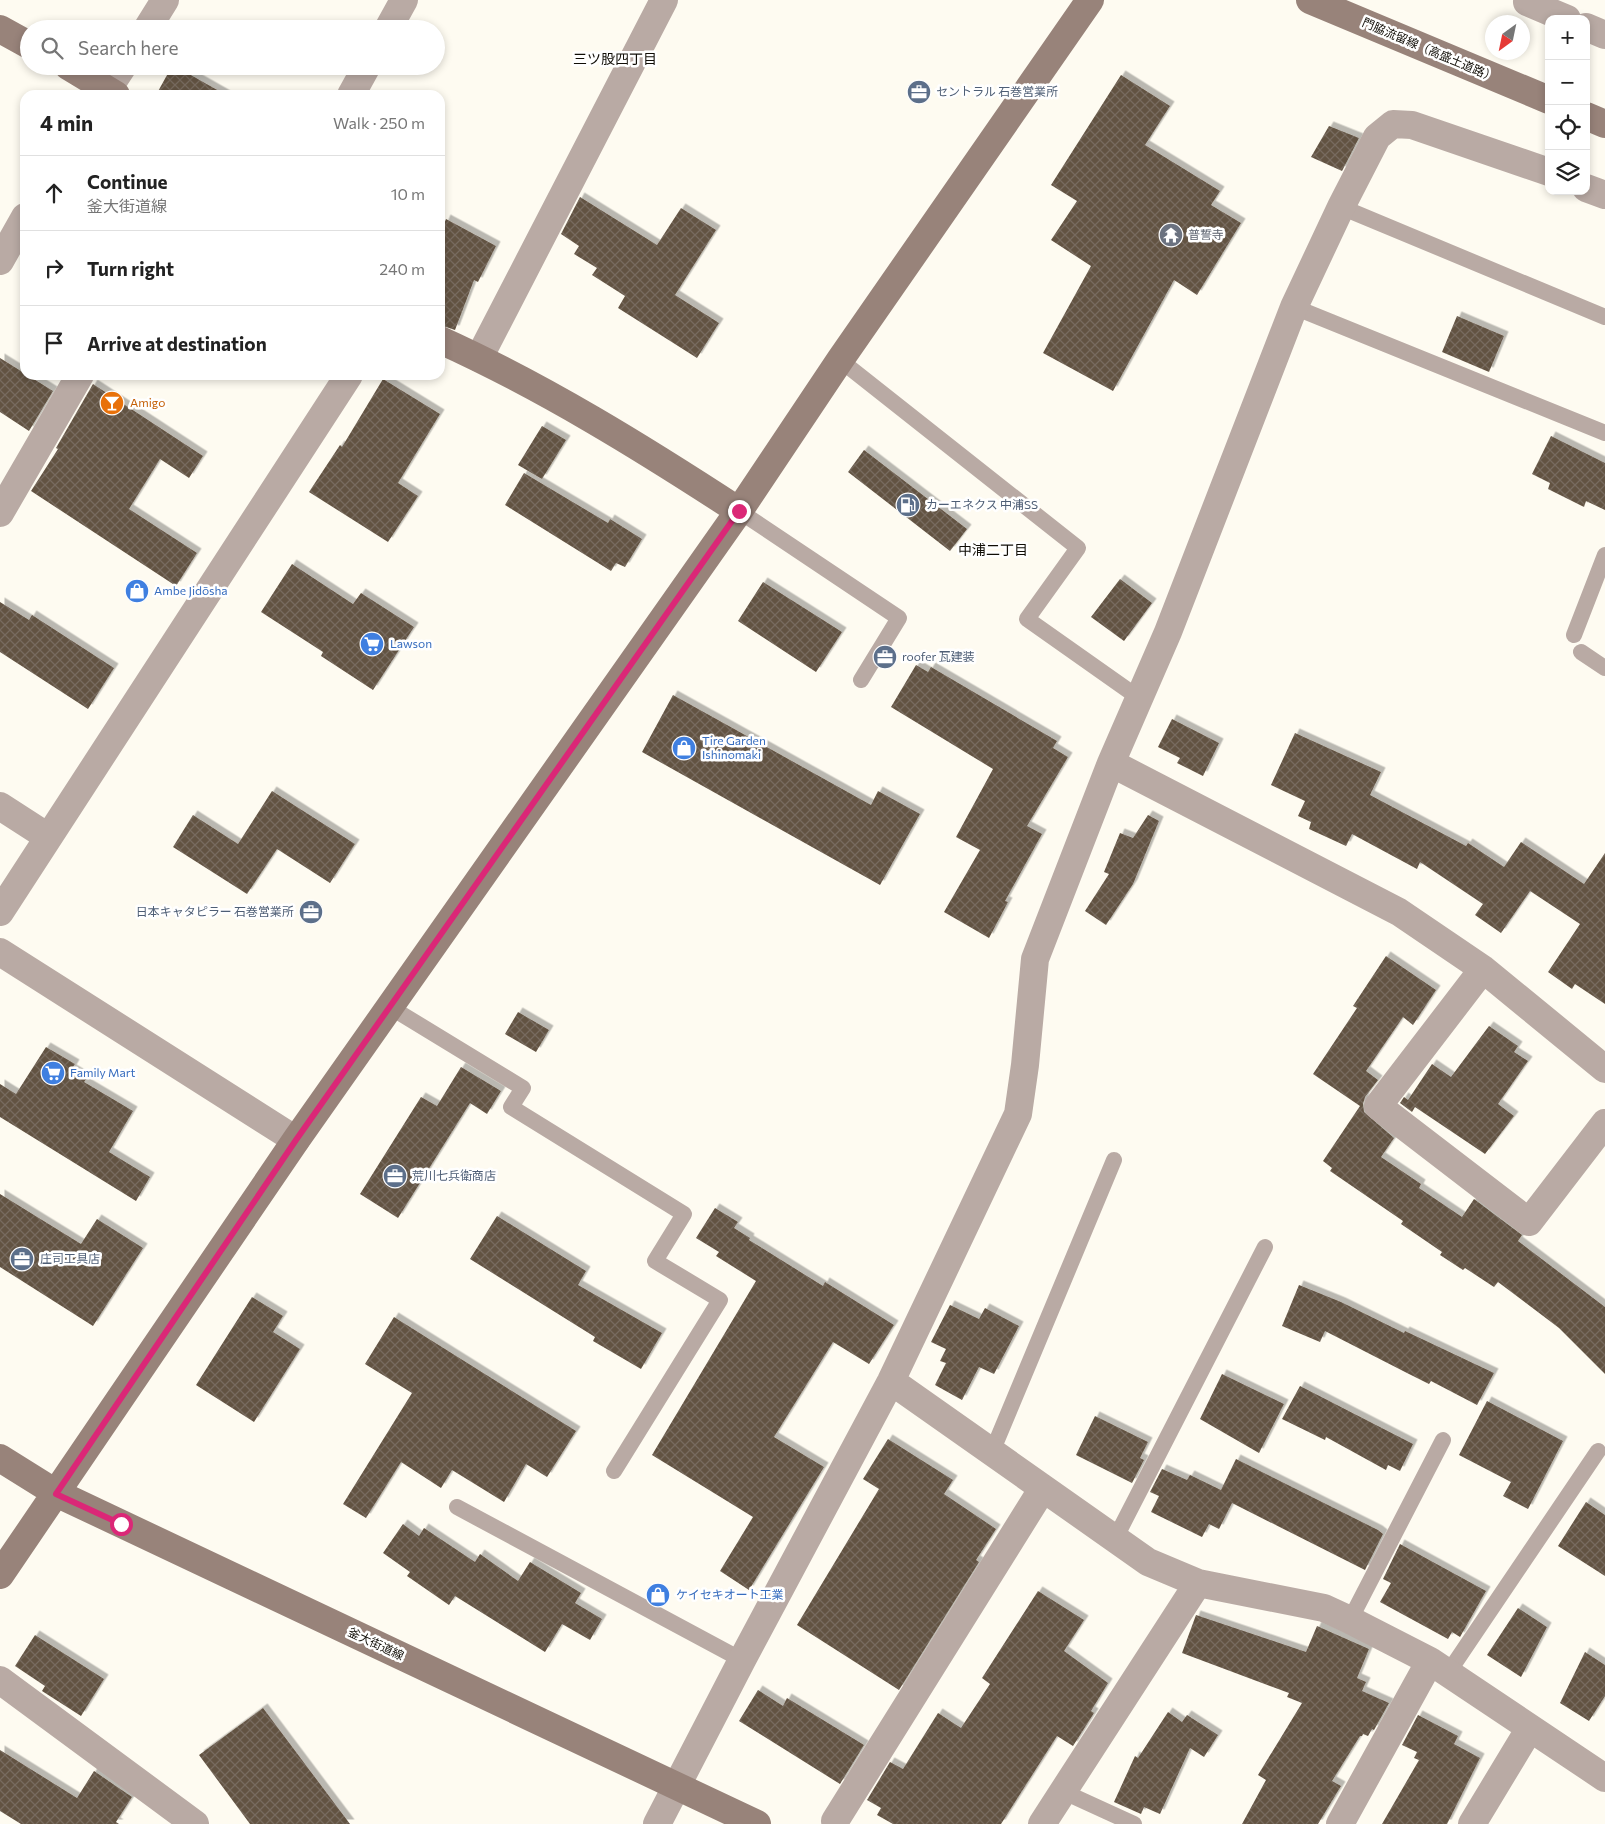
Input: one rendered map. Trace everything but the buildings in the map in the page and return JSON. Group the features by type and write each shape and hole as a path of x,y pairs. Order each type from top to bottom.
{"street":[{"path":"153,20 166,0"},
{"path":"393,20 404,0"},
{"path":"479,358 664,0"},
{"path":"0,1575 296,1140 739,511 840,360 1090,0"},
{"name":"門脇流留線（高盛土道路）","path":"1310,0 1545,98"},
{"path":"1528,0 1559,15"},
{"path":"0,29 20,40"},
{"path":"1590,29 1605,35"},
{"path":"88,75 113,86"},
{"path":"354,90 362,75"},
{"path":"1590,118 1605,124"},
{"path":"657,1824 891,1381 1018,1114 1025,1065 1035,959 1111,763 1168,632 1294,308 1340,207 1377,137 1393,124 1412,125 1545,171"},
{"path":"1590,189 1605,195"},
{"path":"3,248 20,225"},
{"path":"445,342 479,358 558,401 739,511"},
{"path":"0,513 77,380"},
{"path":"0,912 345,380"},
{"path":"1111,763 1399,912 1483,968 1605,1069"},
{"path":"0,806 48,837"},
{"path":"0,952 296,1140"},
{"path":"1483,968 1378,1106 1529,1222 1605,1123"},
{"path":"891,1381 1148,1562 1198,1583 1324,1608 1350,1620 1439,1667 1605,1778"},
{"name":"釜大街道線","path":"0,1458 56,1494 756,1824"},
{"path":"835,1821 1043,1488"},
{"path":"1042,1824 1198,1583"},
{"path":"1340,1824 1439,1667"},
{"path":"0,1680 195,1824"},
{"path":"1472,1824 1530,1728"}],"lane":[{"path":"1340,207 1605,317"},
{"path":"1294,308 1605,433"},
{"path":"840,360 1078,548 1027,619 1139,698"},
{"path":"739,511 898,618 861,680"},
{"path":"1574,635 1605,556"},
{"path":"1582,652 1605,668"},
{"path":"390,1007 523,1088 511,1107 684,1214 655,1261 720,1300 614,1471"},
{"path":"992,1452 1114,1160"},
{"path":"1115,1539 1266,1247"},
{"path":"1350,1620 1443,1440"},
{"path":"1439,1667 1598,1451"},
{"path":"457,1507 742,1660"},
{"path":"1064,1792 1134,1824"}],"place":[{"name":"セントラル 石巻営業所","path":"919,92"},
{"name":"普誓寺","path":"1171,235"},
{"name":"Amigo","path":"112,403"},
{"name":"カーエネクス 中浦SS","path":"908,505"},
{"name":"Ambe Jidōsha","path":"137,591"},
{"name":"Lawson","path":"372,644"},
{"name":"roofer 瓦建装","path":"885,657"},
{"name":"Tire Garden Ishinomaki","path":"684,748"},
{"name":"日本キャタピラー 石巻営業所","path":"311,912"},
{"name":"Family Mart","path":"53,1073"},
{"name":"荒川七兵衛商店","path":"395,1176"},
{"name":"庄司工具店","path":"22,1259"},
{"name":"ケイセキオート工業","path":"658,1595"}],"district":[{"name":"三ツ股四丁目","path":"615,59"},
{"name":"中浦二丁目","path":"993,550"}],"route":[{"path":"121,1524 56,1494 296,1140 739,511"}]}
